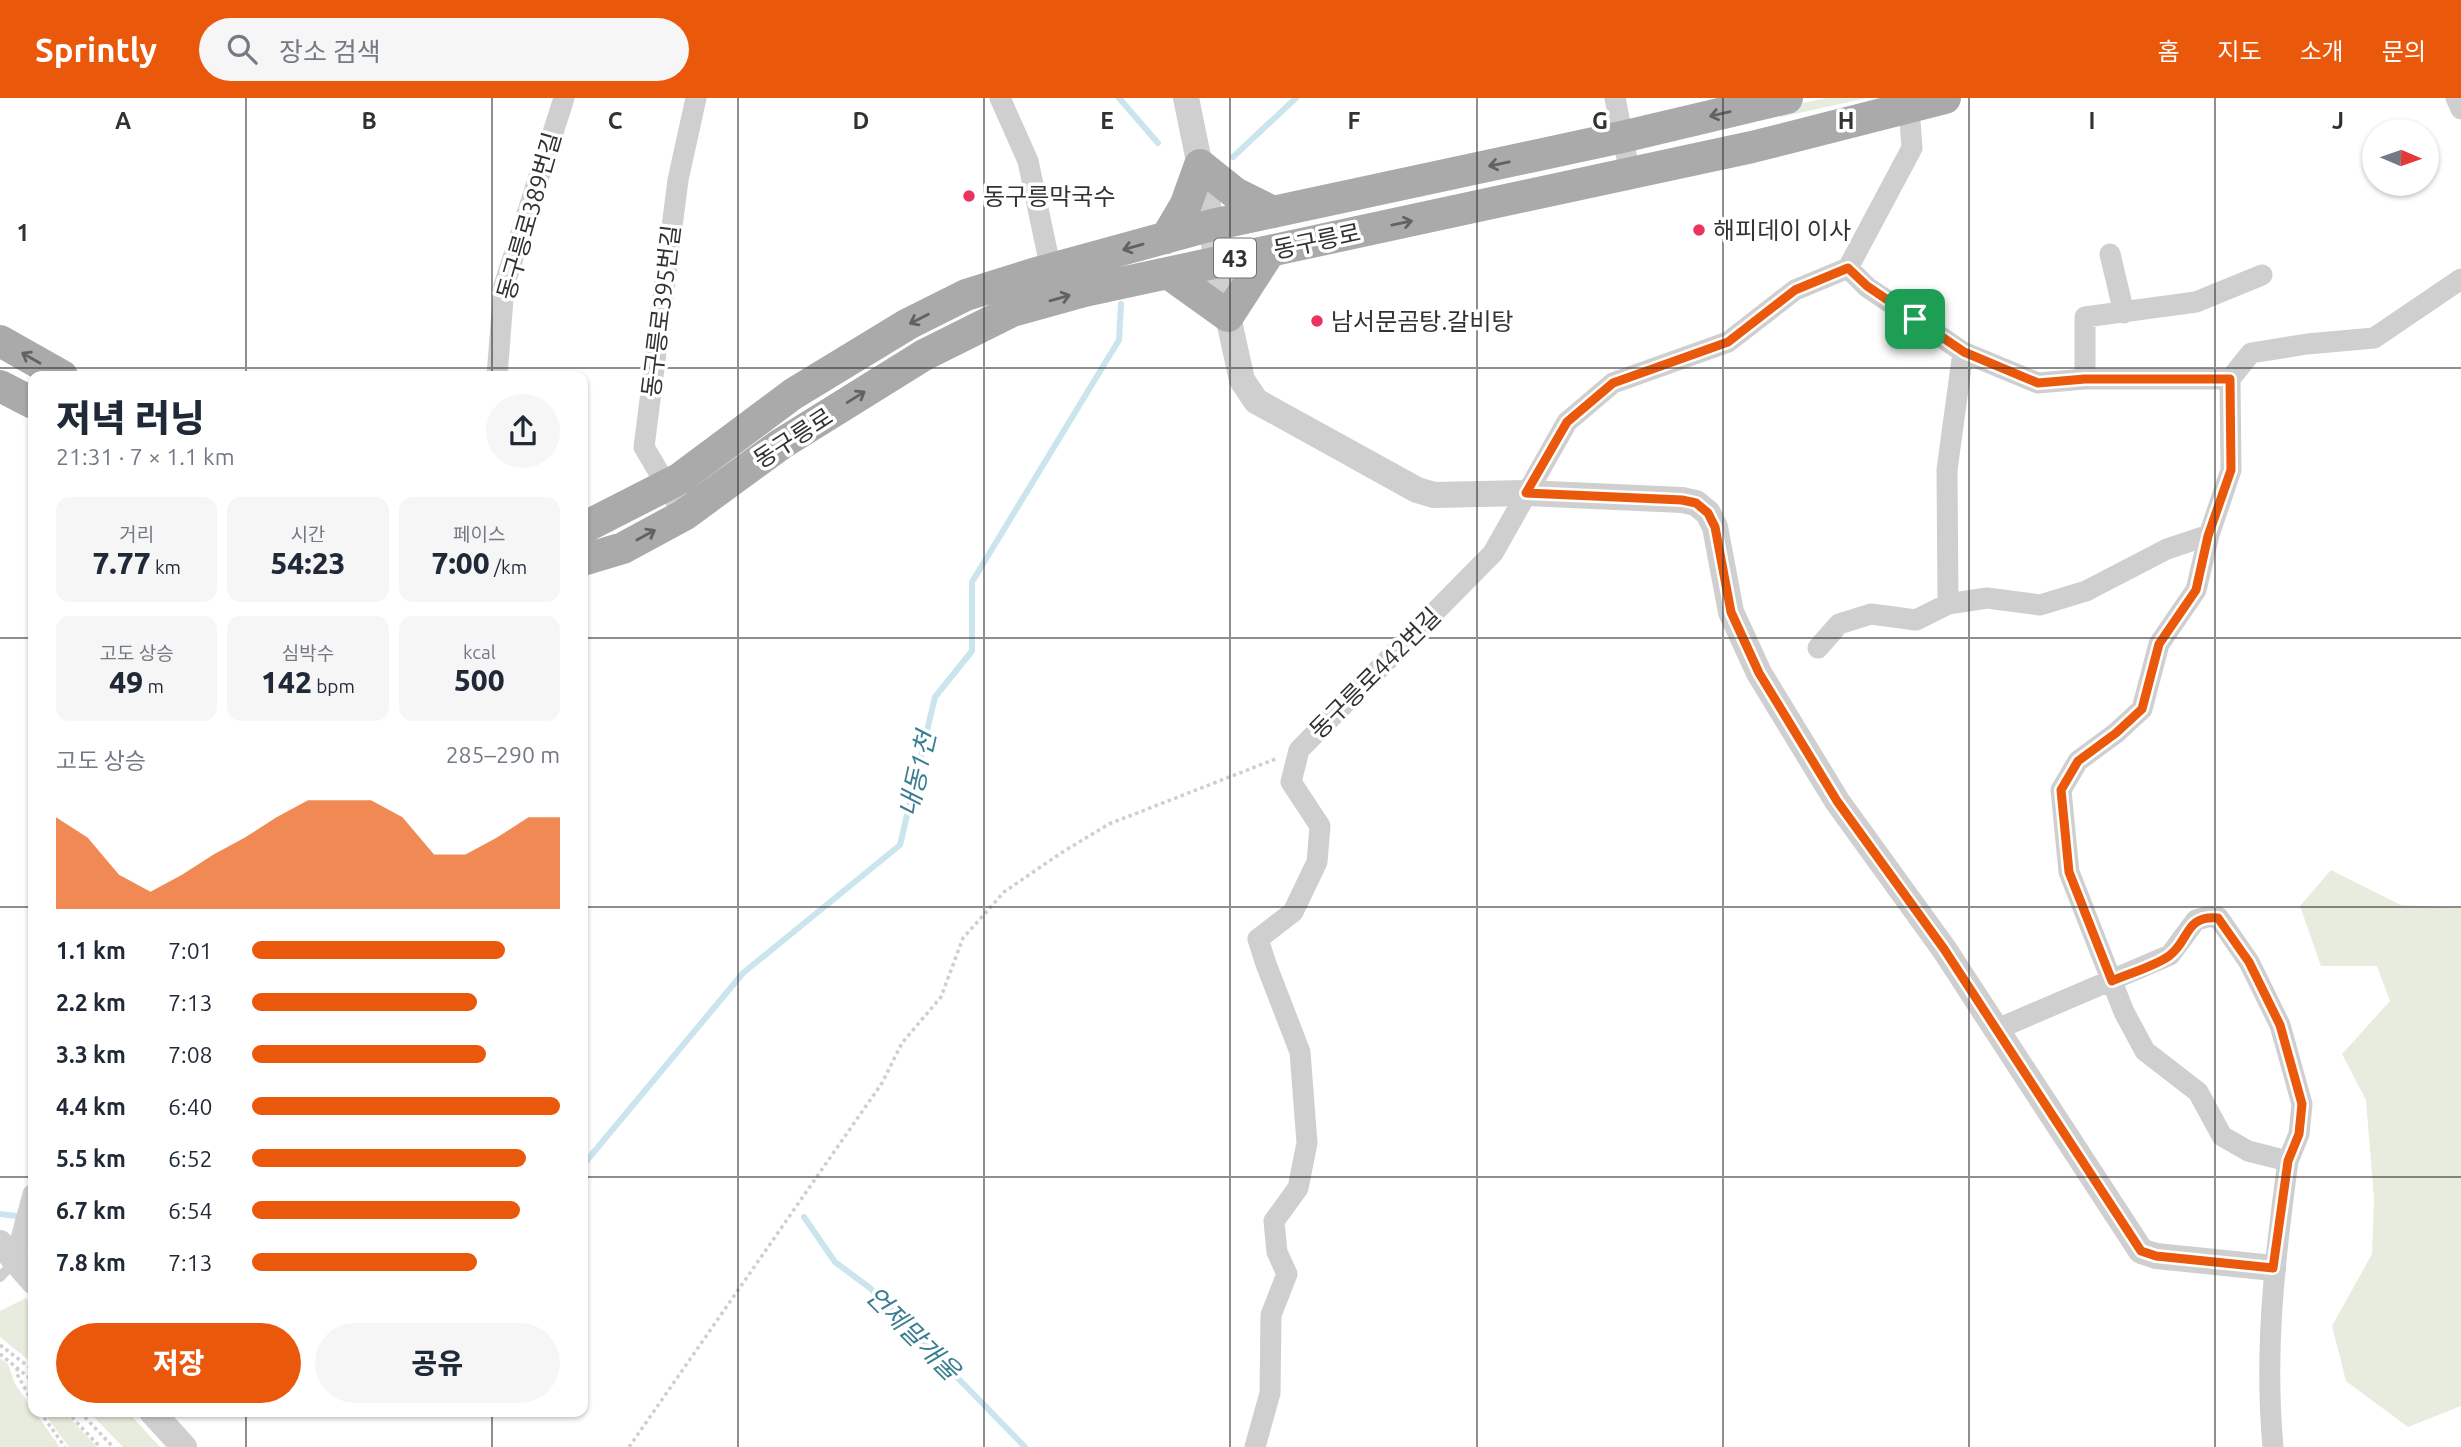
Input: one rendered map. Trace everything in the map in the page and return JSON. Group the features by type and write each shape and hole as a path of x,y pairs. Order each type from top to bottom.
{"main road":[{"name":"동구릉로","path":"588,525 667,485 793,394 908,324 966,295 1212,225 1622,137 1787,98"},
{"name":"동구릉로","path":"588,558 623,548 684,515 781,444 924,355 1012,311 1084,290 1752,147 1945,98"},
{"path":"1166,238 1186,204 1200,165 1235,193 1273,212"},
{"path":"1168,272 1228,316 1270,251"},
{"path":"0,341 53,371"},
{"path":"0,386 28,400"}],"street":[{"name":"동구릉로389번길","path":"497,371 504,286 564,98"},
{"name":"동구릉로395번길","path":"684,515 644,447 678,180 696,98"},
{"path":"1000,98 1028,161 1051,270"},
{"path":"1186,98 1212,225 1216,262 1242,380 1256,401 1417,490 1434,495 1526,493 1682,500 1696,503 1708,513 1715,527 1731,612 1759,673 1837,801 1944,949 2141,1251 2156,1256 2273,1268"},
{"path":"1615,98 1630,174"},
{"path":"2456,98 2461,109"},
{"path":"1909,108 1912,149 1848,268 1867,286 1964,352 2038,383 2085,379 2230,379"},
{"path":"2110,254 2124,313"},
{"name":"동구릉로442번길","path":"1255,1447 1270,1393 1271,1315 1287,1274 1277,1252 1274,1221 1298,1188 1307,1143 1300,1052 1258,939 1293,912 1317,862 1320,826 1291,782 1299,750 1493,553 1567,422 1613,383 1728,342 1795,290 1848,268"},
{"path":"2085,379 2085,317 2196,302 2262,275"},
{"path":"2288,1161 2248,1152 2222,1136 2198,1092 2146,1051 2124,1012 2069,872 2061,790 2078,761 2116,733 2142,709 2159,644 2196,590 2208,536 2231,470 2230,379 2251,353 2307,344 2375,338 2461,279"},
{"path":"1948,604 1947,470 1964,352"},
{"path":"1818,648 1839,624 1871,614 1916,620 1948,604 1987,598 2040,606 2086,591 2167,550 2208,536"},
{"path":"1995,1030 2170,955 2196,920 2207,917 2218,918 2249,962 2280,1025 2302,1104 2299,1134 2288,1161 2273,1268 2269,1369 2273,1447"},
{"path":"28,1208 9,1253 28,1275"},
{"path":"157,1417 184,1447"}],"path":[{"path":"629,1447 882,1083 902,1043 941,997 963,938 1004,891 1109,824 1299,750"},
{"path":"0,1345 28,1366"},
{"path":"0,1354 28,1376"},
{"path":"18,1367 16,1373 28,1394"},
{"path":"44,1417 65,1447"},
{"path":"72,1417 100,1447"},
{"path":"85,1417 113,1447"}],"shaded area":[{"path":"1827,98 1867,98 1781,117 1778,115 1778,108"},
{"path":"2331,870 2401,905 2461,908 2461,1406 2408,1427 2346,1381 2332,1326 2372,1254 2374,1199 2366,1100 2342,1054 2390,1001 2377,966 2321,966 2300,906"},
{"path":"26,1298 28,1301 28,1360 0,1337 0,1311"},
{"path":"0,1358 8,1364 15,1384 28,1402 28,1417 39,1417 60,1447 0,1447"},
{"path":"47,1417 69,1417 97,1447 69,1447"},
{"path":"94,1417 133,1417 160,1447 123,1447"}],"waterway":[{"name":"내동1천","path":"1119,98 1158,143"},
{"path":"1233,157 1296,98"},
{"name":"내동1천","path":"588,1159 743,973 900,845 935,697 972,651 972,582 1119,340 1121,304"},
{"name":"내동1천","path":"0,1214 24,1217"},
{"name":"언제말개울","path":"804,1217 835,1262 870,1288 1025,1447"}],"place":[{"name":"동구릉막국수","path":"969,196"},
{"name":"해피데이 이사","path":"1699,230"},
{"name":"남서문곰탕.갈비탕","path":"1317,321"}],"route":[{"path":"1848,268 1867,286 1915,319 1964,352 2038,383 2085,379 2230,379 2231,470 2208,536 2196,590 2159,644 2142,709 2116,733 2078,761 2061,790 2069,872 2112,981 2170,955 2196,920 2218,918 2249,962 2280,1025 2302,1104 2299,1134 2288,1161 2273,1268 2156,1256 2141,1251 1944,949 1837,801 1759,673 1731,612 1715,527 1708,513 1696,503 1682,500 1526,493 1567,422 1613,383 1728,342 1795,290 1848,268"}]}
